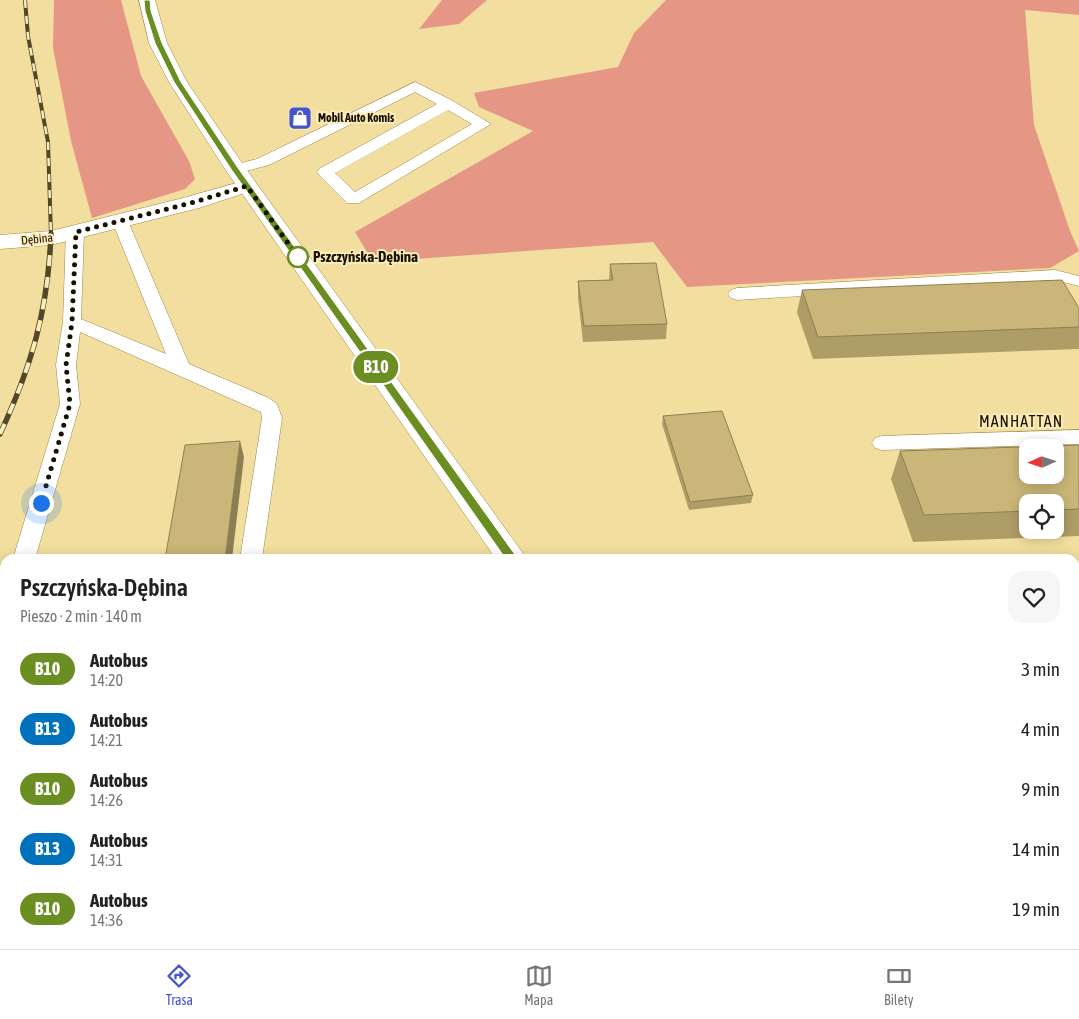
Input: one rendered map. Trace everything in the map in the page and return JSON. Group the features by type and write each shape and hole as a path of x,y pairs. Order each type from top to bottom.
{"main road":[{"path":"147,0 148,11 158,43 178,82 241,178 508,554"},
{"name":"Dębina","path":"0,242 51,238 120,221 241,178"}],"lane":[{"path":"241,178 263,162 415,86 448,104 483,124 354,200 325,172 448,104"},
{"path":"120,221 181,368"},
{"path":"25,554 70,404 66,365 72,322 76,232"},
{"path":"737,294 1055,275 1079,281"},
{"path":"72,322 262,403 270,409 272,418 253,554"},
{"path":"882,443 1079,437"}],"shaded area":[{"path":"54,0 121,0 141,76 189,161 195,179 185,189 92,218 71,141 53,48"},
{"path":"442,0 487,0 459,24 419,29"},
{"path":"666,0 1079,0 1079,15 1025,10 1034,125 1070,231 1079,251 1050,268 687,287 653,242 373,262 355,232 533,131 479,107 474,93 618,67 634,33"}],"building":[{"path":"656,263 667,324 584,326 578,281 613,280 610,264"},
{"path":"1062,280 1079,308 1079,327 818,337 802,290"},
{"path":"722,411 753,495 690,502 663,416"},
{"path":"240,441 226,554 166,554 185,445"},
{"path":"1079,445 1079,509 1064,510 1064,494 1019,494 1019,511 924,515 900,451 1019,447 1019,484 1064,484 1064,446"}],"railway":[{"path":"25,0 28,36 48,142 51,234"},
{"path":"0,434 21,384 36,337 46,288 51,234"}],"bus line":[{"name":"B10","path":"147,0 148,11 158,43 178,82 235,169 508,554"}],"place":[{"name":"Mobil Auto Komis","path":"300,118"},
{"name":"Pszczyńska-Dębina","path":"298,257"}],"district":[{"name":"MANHATTAN","path":"1021,421"}],"route":[{"path":"41,503 70,404 66,365 72,322 76,232 191,203 247,186 298,257"}]}
